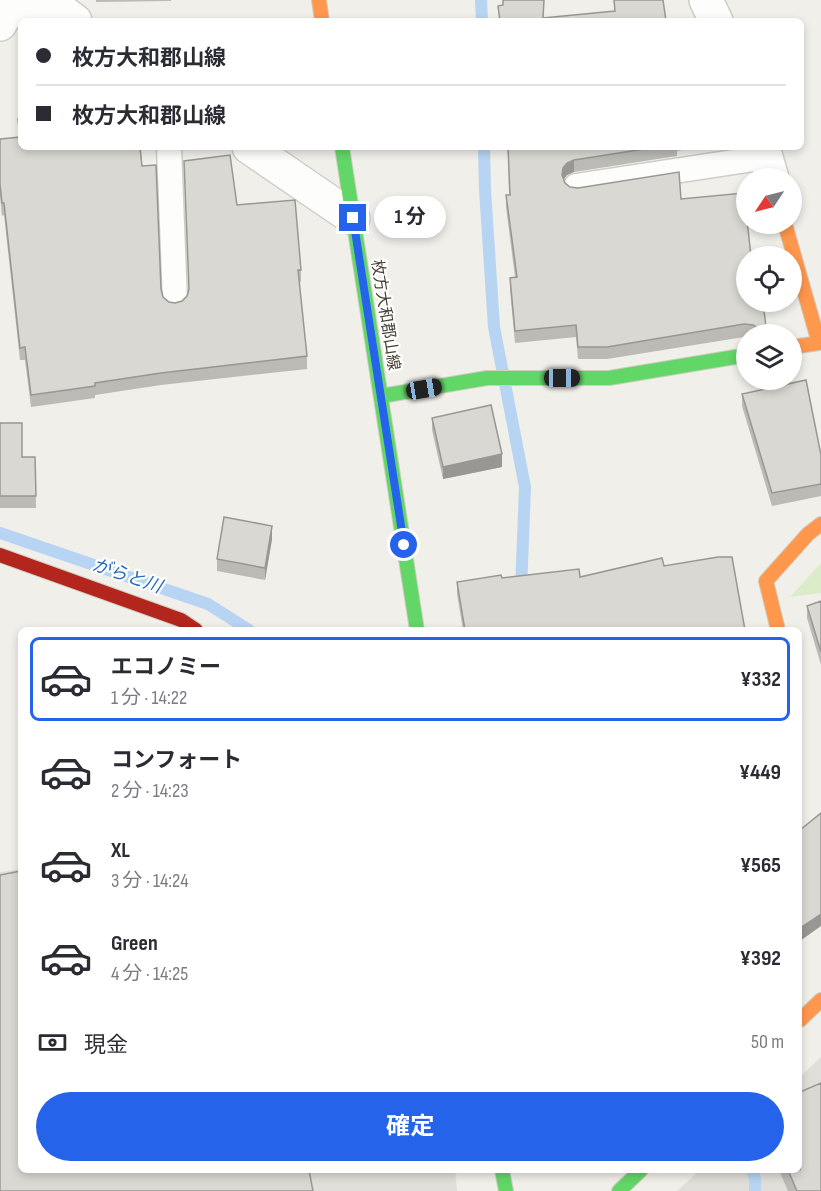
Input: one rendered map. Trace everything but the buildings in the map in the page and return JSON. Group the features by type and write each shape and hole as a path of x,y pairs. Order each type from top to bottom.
{"street":[{"path":"319,0 322,18"},
{"path":"706,0 715,18"},
{"path":"4,12 63,12 71,18"},
{"path":"253,150 353,218"},
{"name":"枚方大和郡山線","path":"342,150 417,627"},
{"path":"787,234 813,346"},
{"path":"381,396 487,378 609,378 736,357"},
{"path":"777,627 766,581 808,534 821,524"},
{"path":"0,555 181,620 192,627"},
{"path":"802,1018 821,1000"},
{"path":"503,1173 506,1191"},
{"path":"619,1191 638,1173"}],"lane":[{"path":"169,150 175,301"},
{"path":"576,186 767,161"}],"shaded area":[{"path":"18,869 18,1173 455,1173 457,1191 0,1191 0,872"},
{"path":"821,1057 821,1191 677,1191 697,1173 802,1173 802,1075"}],"green space":[{"path":"821,563 821,593 790,597"}],"waterway":[{"path":"481,0 482,18"},
{"path":"484,150 494,327 525,487 521,590"},
{"name":"がらと川","path":"0,533 208,604 244,627"},
{"name":"がらと川","path":"753,1173 755,1191"}],"traffic: fast":[{"path":"342,150 417,627"},
{"path":"381,396 487,378 609,378 736,357"},
{"path":"503,1173 506,1191"},
{"path":"619,1191 638,1173"}],"traffic: slow":[{"path":"319,0 322,18"},
{"path":"788,234 819,343 802,346"},
{"path":"777,627 766,581 808,534 821,524"},
{"path":"802,1018 821,1000"}],"traffic: jam":[{"path":"0,555 181,620 192,627"}],"route":[{"path":"353,218 404,545"}]}
